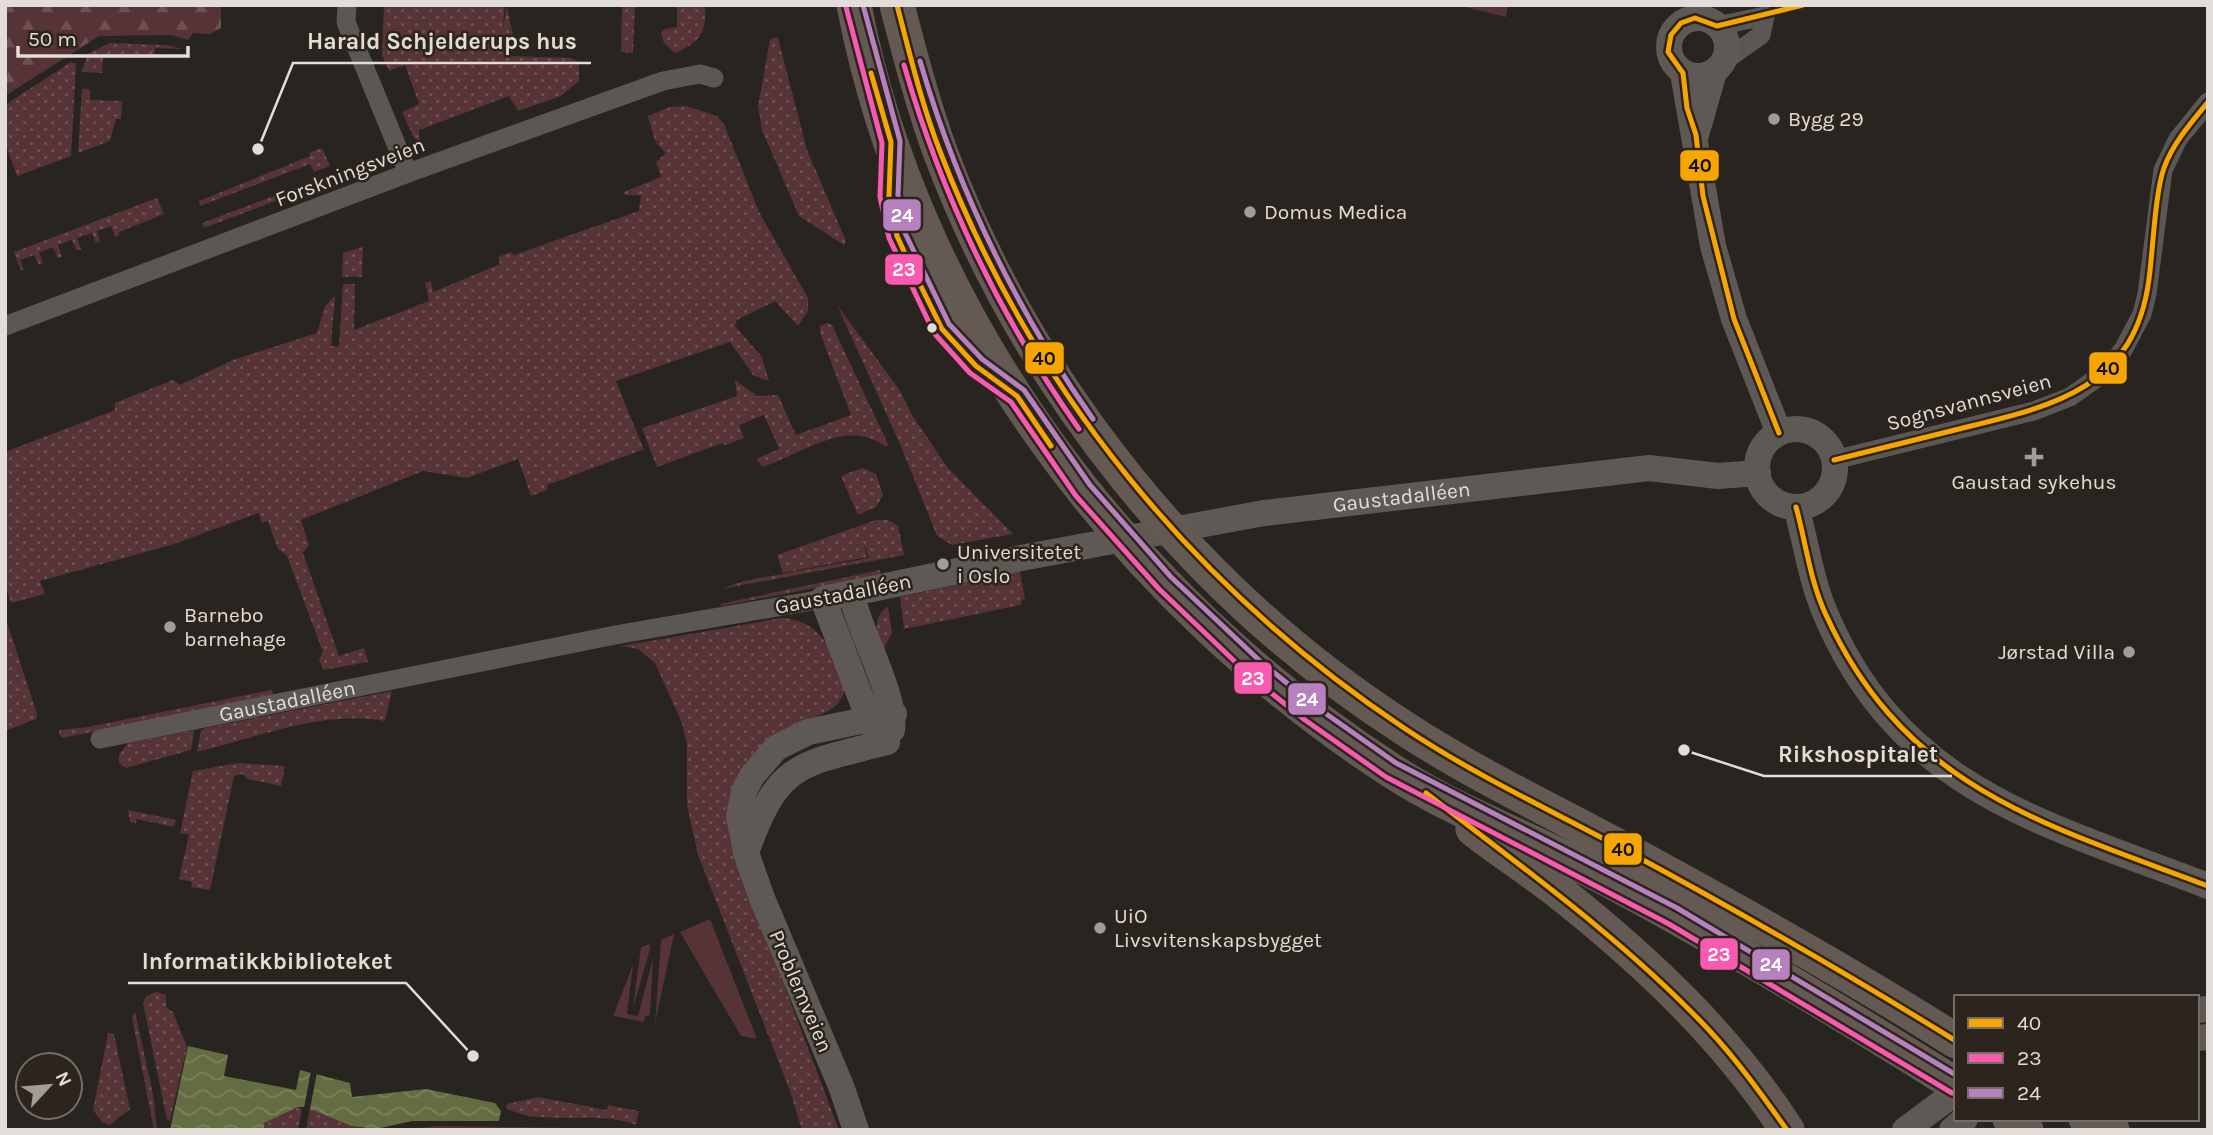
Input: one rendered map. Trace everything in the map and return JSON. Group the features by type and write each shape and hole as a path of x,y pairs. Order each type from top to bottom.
{"highway":[{"path":"854,5 891,142 941,264 995,361 1083,490 1165,583 1255,669 1310,713 1420,788 1557,891 1643,962 1700,1020 1787,1130"},
{"path":"897,5 916,78 941,154 975,234 1021,324 1055,380 1127,478 1213,573 1298,650 1406,730 1698,890 1951,1038"},
{"path":"916,5 941,101 977,201 1004,264 1021,324"},
{"path":"1420,788 1601,876 1954,1084"},
{"path":"2091,1121 2112,1130"}],"street":[{"path":"347,5 346,22 408,173"},
{"path":"1765,16 1761,35 1718,67 1699,76 1683,73 1676,67 1668,52 1675,28 1695,18 1717,26 1765,16"},
{"path":"1696,135 1727,47 1717,26"},
{"path":"1683,73 1687,108 1696,135 1703,196 1734,319 1779,433"},
{"name":"Forskningsveien","path":"5,326 408,173 663,81 699,74 714,78"},
{"name":"Sognsvannsveien","path":"1834,460 2034,411 2070,397 2101,375 2123,350 2142,314 2163,170 2178,139 2208,102"},
{"path":"1792,429 1814,433 1830,449 1834,460 1835,471 1826,492 1818,500 1796,507 1775,500 1766,492 1758,473 1760,453 1779,433 1792,429"},
{"name":"Gaustadalléen","path":"100,740 615,635 823,599 1021,558 1264,513 1649,468 1718,476 1758,473"},
{"path":"1796,507 1818,592 1842,650 1877,704 1908,737 1941,766 1992,800 2053,827 2208,886"},
{"path":"851,593 882,716"},
{"path":"746,853 765,804 772,792 792,773 815,762 887,742 893,729 882,716 823,599"},
{"name":"Problemveien","path":"856,1130 746,853 739,816 740,803 752,775 764,760 797,736 882,716"},
{"path":"1905,1130 1954,1093"}],"green space":[{"path":"5,5 221,5 221,28 210,34 193,33 188,40 171,35 99,36 5,96"},
{"path":"384,5 505,5 503,26 507,7 513,35 506,56 571,58 579,62 579,81 561,96 518,111 509,96 419,130 420,142 413,136 402,112 419,104 405,65 389,71 382,55"},
{"path":"622,5 635,5 633,53 621,52"},
{"path":"677,5 705,5 705,23 700,35 691,45 675,53 664,43 661,34 664,29 677,27"},
{"path":"1457,5 1508,5 1506,17"},
{"path":"778,38 807,150 846,241 844,245 799,216 762,130 758,106 770,40"},
{"path":"110,43 165,45 183,49 155,48 154,58 103,57 102,73 81,72 89,53"},
{"path":"71,62 76,64 71,156 17,176 5,143 5,105"},
{"path":"82,89 90,89 90,100 122,101 121,119 116,119 110,141 78,153"},
{"path":"686,106 717,116 724,124 759,212 808,298 808,311 798,326 775,301 737,320 735,326 762,357 769,381 753,375 730,342 616,381 644,450 547,485 547,490 531,496 518,459 467,478 423,471 301,520 309,545 303,553 339,656 364,648 368,662 323,670 319,659 323,652 287,556 278,549 268,521 262,523 259,513 171,545 40,581 45,594 11,603 5,583 5,452 115,410 115,403 173,380 180,385 233,360 317,333 325,306 335,296 331,346 339,347 343,284 355,284 354,330 429,301 425,282 431,281 433,292 500,264 498,257 511,252 514,255 639,211 641,195 625,195 624,192 661,177 656,162 666,153 656,143 660,141 655,141 648,116 670,107"},
{"path":"322,148 330,166 314,172 310,164 200,206 199,201 310,156 309,153"},
{"path":"316,180 317,185 204,228 202,223"},
{"path":"157,198 164,214 119,232 115,237 111,226 97,231 100,242 96,243 92,233 77,238 81,249 77,251 72,240 58,245 62,257 58,258 53,247 39,253 43,263 39,265 34,255 20,260 24,270 21,271 14,252"},
{"path":"363,247 362,277 342,277 343,253"},
{"path":"837,305 899,389 912,415 948,468 1013,534 952,545 937,536 900,444"},
{"path":"828,323 832,325 888,444 886,447 871,439 840,437 763,467 756,459 779,449 764,415 739,425 744,438 725,445 722,443 657,467 642,428 737,396 735,380 757,396 778,395 796,435 851,415 820,333 820,326"},
{"path":"862,468 876,474 883,495 876,507 858,515 841,476"},
{"path":"876,520 888,520 898,526 904,555 721,589 744,581 869,558 863,541 867,557 783,573 777,555"},
{"path":"880,570 881,575 722,606 720,604"},
{"path":"1020,571 1025,599 1021,601 1021,605 904,629 900,597"},
{"path":"888,607 892,633 884,648 877,620"},
{"path":"5,616 37,714 36,719 5,731"},
{"path":"782,618 811,627 824,640 842,676 844,692 836,706 799,723 787,733 729,834 839,1130 802,1130 790,1091 698,855 687,805 687,745 682,723 655,663 638,649 621,646"},
{"path":"271,690 275,695 62,738 59,734 59,730 88,727"},
{"path":"392,691 385,721 362,718 314,722 197,752 201,731 205,728"},
{"path":"194,730 191,750 126,768 119,763 119,755 128,743"},
{"path":"238,763 285,766 281,786 248,779 242,774 234,776 210,890 191,887 192,882 179,879 189,835 180,833 193,771"},
{"path":"128,810 176,820 174,827 137,819 136,823 130,822"},
{"path":"710,919 757,1039 741,1036 680,932"},
{"path":"674,934 656,1019 655,1024 661,940"},
{"path":"650,944 650,949 633,1008 641,947"},
{"path":"653,958 650,1015 645,1016 644,1022 613,1016 633,965 627,1014 638,1016"},
{"path":"156,992 166,995 166,1007 173,1012 187,1047 170,1121 167,1120 143,1003 146,996"},
{"path":"135,1012 153,1094 157,1130 154,1130 132,1017"},
{"path":"108,1033 114,1034 130,1109 110,1125 102,1122 93,1110"},
{"path":"538,1097 607,1110 608,1105 639,1111 636,1125 604,1118 535,1117 506,1108 507,1104"},
{"path":"298,1107 302,1109 298,1130 264,1130 264,1123"},
{"path":"310,1108 351,1126 376,1130 306,1130"},
{"path":"439,1126 575,1128 595,1130 396,1130"}],"water":[{"path":"188,1046 228,1055 224,1076 296,1090 300,1070 350,1083 352,1097 426,1089 495,1103 501,1111 499,1121 412,1121 376,1129 351,1126 306,1107 298,1107 264,1123 264,1130 170,1130"}],"pier":[{"path":"311,1071 317,1072 310,1109 304,1108"}],"transit line":[{"name":"24","path":"863,5 900,141 898,195 905,233 949,324 982,359 1024,390 1090,485 1171,577 1261,662 1315,706 1396,763 1677,908 1954,1074"},
{"name":"40","path":"897,5 922,99 941,154 978,240 1022,323 1072,402 1128,477 1189,547 1256,612 1328,673 1430,745 1748,918 1954,1040"},
{"name":"40","path":"1779,433 1734,319 1703,196 1696,135 1687,108 1683,73 1668,52 1671,35 1681,23 1695,18 1717,26 1803,5"},
{"name":"23","path":"846,7 882,143 880,197 889,238 934,333 970,373 1011,402 1076,496 1159,589 1250,676 1305,720 1386,777 1669,924 1952,1093"},
{"name":"24","path":"920,61 952,156 992,247 1038,335 1093,419"},
{"name":"23","path":"904,65 936,162 976,255 1050,387 1079,429"},
{"name":"40","path":"871,73 891,142 889,196 897,236 907,258 942,329 976,366 1017,396 1051,446"},
{"name":"40","path":"1834,460 2028,411 2085,386 2108,368 2127,345 2141,316 2149,279 2156,206 2164,168 2177,142 2208,102"},
{"name":"40","path":"1796,507 1812,575 1826,615 1858,674 1896,722 1938,760 1985,792 2036,819 2208,886"},
{"name":"40","path":"1426,793 1572,906 1676,996 1729,1053 1787,1130"}],"place":[{"name":"Bygg 29","path":"1774,119"},
{"name":"Harald Schjelderups hus","path":"258,149"},
{"name":"Domus Medica","path":"1250,212"},
{"name":"Gaustad sykehus","path":"2034,457"},
{"name":"Universitetet i Oslo","path":"943,564"},
{"name":"Barnebo barnehage","path":"170,627"},
{"name":"Jørstad Villa","path":"2129,652"},
{"name":"Rikshospitalet","path":"1684,750"},
{"name":"UiO Livsvitenskapsbygget","path":"1100,928"},
{"name":"Informatikkbiblioteket","path":"473,1056"}]}
